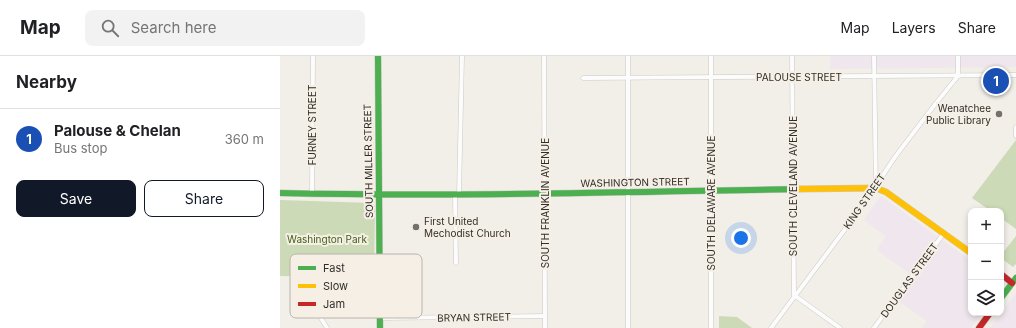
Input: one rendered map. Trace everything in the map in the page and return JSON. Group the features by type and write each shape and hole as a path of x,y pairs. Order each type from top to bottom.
{"street":[{"name":"FURNEY STREET","path":"312,194 313,56"},
{"name":"SOUTH MILLER STREET","path":"378,56 379,254"},
{"path":"456,263 462,56"},
{"name":"SOUTH FRANKLIN AVENUE","path":"544,56 545,328"},
{"path":"628,56 628,328"},
{"name":"SOUTH DELAWARE AVENUE","path":"711,56 711,328"},
{"name":"SOUTH CLEVELAND AVENUE","path":"792,56 794,295"},
{"path":"874,56 876,188"},
{"path":"958,56 958,76"},
{"name":"PALOUSE STREET","path":"583,78 793,78 1016,75"},
{"name":"KING STREET","path":"771,328 794,295 876,188 888,167 938,100 958,76"},
{"path":"1016,127 1016,136"},
{"name":"WASHINGTON STREET","path":"280,193 379,196 876,188 886,192 968,251"},
{"name":"DOUGLAS STREET","path":"874,328 944,233"},
{"path":"1004,275 1014,280 1004,294"},
{"path":"794,295 840,328"},
{"name":"BRYAN STREET","path":"422,317 545,316"},
{"path":"979,328 988,316"},
{"path":"321,318 327,328"},
{"name":"SOUTH MILLER STREET","path":"380,318 380,328"}],"shaded area":[{"path":"830,56 1016,56 1016,67 830,69"},
{"path":"881,196 968,259 968,316 979,316 971,328 922,328 927,321 893,297 910,274 877,250 886,236 864,220"},
{"path":"1016,293 1016,328 990,328 999,316 1004,316 1004,309"}],"green space":[{"path":"1016,140 1016,229 1004,220 1004,208 987,208 972,198"},
{"name":"Washington Park","path":"280,200 372,203 375,206 374,254 290,254 290,276 280,276"},
{"path":"1016,236 1016,264 1013,267 1004,260 1004,251"},
{"path":"719,316 737,317 752,328 719,328"}],"traffic: fast":[{"path":"378,56 379,254"},
{"path":"280,193 475,194 799,189"},
{"path":"1004,294 1016,278"},
{"path":"380,318 380,328"}],"traffic: slow":[{"path":"799,189 876,188 886,192 968,251"}],"traffic: jam":[{"path":"1004,276 1012,283"},
{"path":"979,328 988,316"}],"place":[{"name":"Palouse & Chelan","path":"996,81"},
{"name":"Wenatchee Public Library","path":"999,114"},
{"name":"First United Mechodist Church","path":"416,227"}]}
